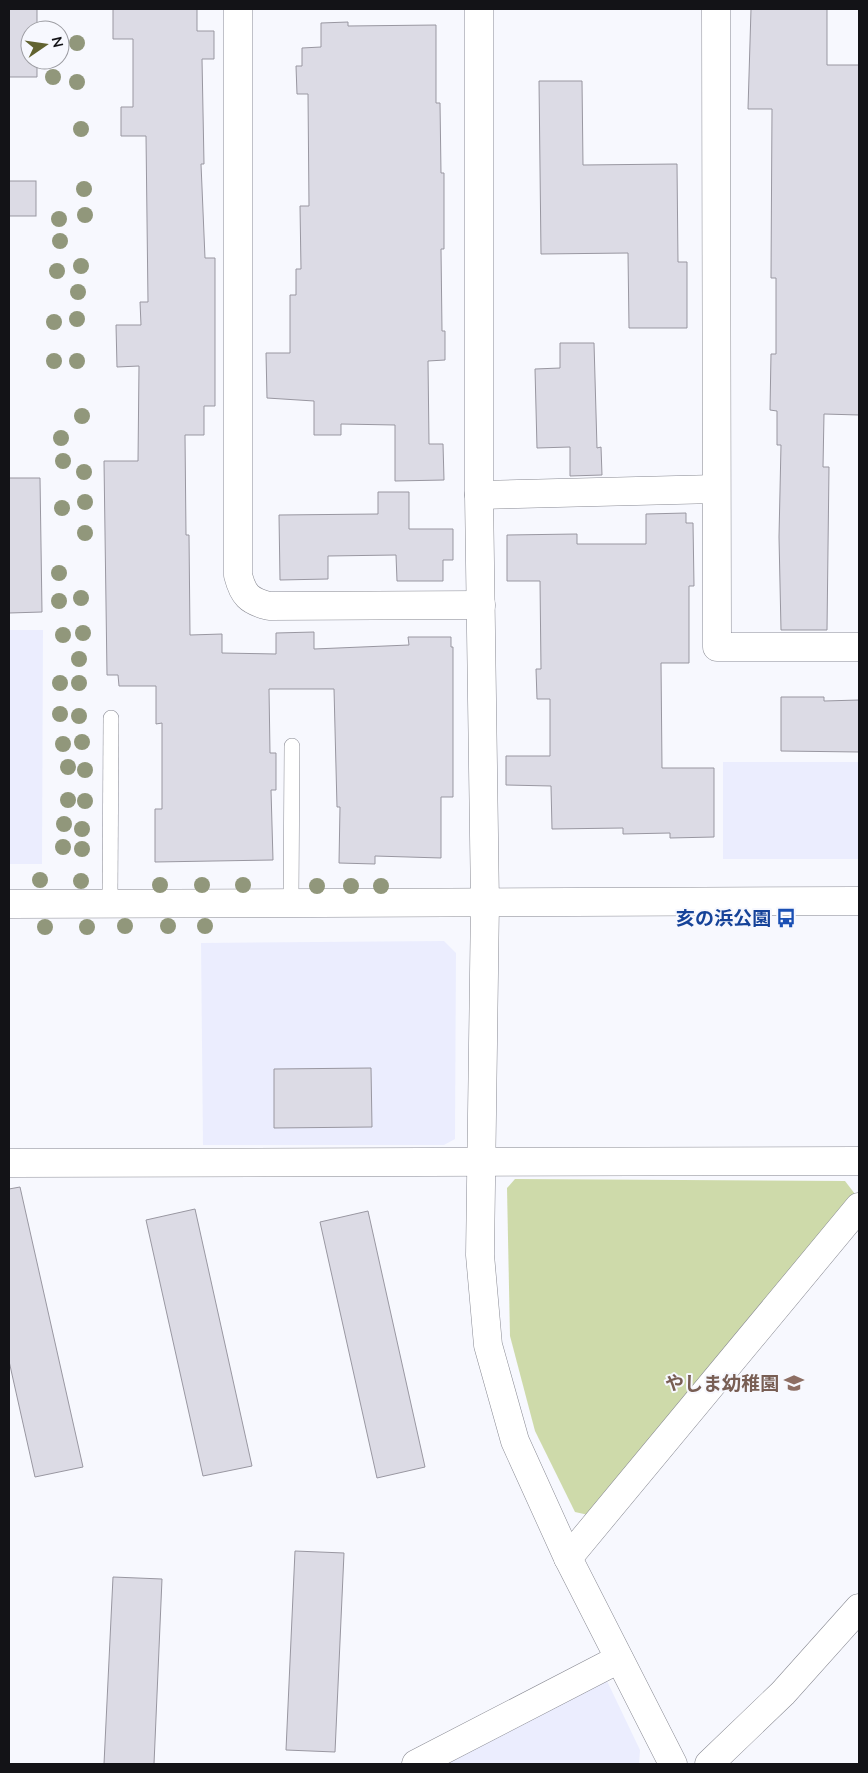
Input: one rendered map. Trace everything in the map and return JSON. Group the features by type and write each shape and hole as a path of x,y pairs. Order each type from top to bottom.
{"street":[{"path":"238,9 238,575 241,589 247,598 255,603 269,606 481,605"},
{"path":"479,9 479,495 485,904 480,1255 488,1345 515,1441 568,1558 673,1764"},
{"path":"716,9 717,647 859,647"},
{"path":"479,495 716,489"},
{"path":"9,904 110,902 485,904 859,901"},
{"path":"9,1164 859,1161"},
{"path":"568,1558 859,1207"},
{"path":"709,1764 783,1693 859,1608"},
{"path":"416,1764 620,1659"}],"lane":[{"path":"110,902 111,718"},
{"path":"292,746 292,903"}],"shaded area":[{"path":"9,630 43,630 42,864 9,864"},
{"path":"723,762 859,762 859,859 723,859"},
{"path":"444,941 456,953 455,1139 444,1145 203,1145 201,943"},
{"path":"607,1681 640,1750 639,1764 445,1764"}],"green space":[{"path":"515,1179 845,1181 855,1194 593,1516 575,1512 535,1431 510,1336 507,1188"}],"building":[{"path":"9,9 37,9 37,20 20,20 20,70 37,70 37,77 9,77"},
{"path":"113,9 197,9 197,31 214,31 214,59 202,59 204,164 201,164 205,258 215,258 215,406 204,406 204,435 185,435 190,635 222,634 222,653 276,654 276,633 314,632 314,649 409,645 408,637 451,637 451,647 453,647 453,797 441,797 441,858 375,856 375,864 339,863 340,807 337,807 334,689 269,689 270,753 276,753 276,790 271,790 273,860 155,862 155,809 162,809 162,723 156,724 156,686 119,686 118,675 107,675 104,461 138,461 139,366 117,367 116,325 141,325 140,302 148,302 146,136 121,136 121,107 133,107 133,39 113,39"},
{"path":"751,9 827,9 827,65 859,65 859,415 824,414 823,467 829,467 827,630 781,630 779,537 781,445 777,445 777,411 770,410 771,354 776,354 776,278 771,278 772,109 748,109"},
{"path":"348,22 348,26 436,25 436,103 440,103 441,173 444,173 444,249 441,249 442,331 445,331 445,360 428,361 429,444 443,444 444,480 395,481 395,425 341,424 341,435 314,435 314,401 267,398 266,353 290,353 290,295 296,295 296,269 301,269 300,206 309,206 308,94 297,94 296,66 302,66 302,48 321,47 321,23"},
{"path":"539,81 582,81 583,165 677,164 678,262 687,262 687,328 629,328 628,253 541,254"},
{"path":"9,181 36,181 36,216 9,216"},
{"path":"560,343 594,343 597,448 601,447 602,475 570,476 570,447 537,448 535,369 560,368"},
{"path":"9,478 40,478 42,612 9,613"},
{"path":"378,492 409,492 409,529 453,529 453,560 443,560 443,581 397,581 396,555 328,556 328,579 280,580 279,515 378,514"},
{"path":"686,513 686,523 693,523 694,586 689,586 689,663 661,663 662,768 714,768 714,837 670,838 670,833 623,834 623,828 552,829 551,786 506,785 506,756 550,756 550,699 537,699 536,669 541,669 540,581 507,581 507,535 577,534 577,544 646,544 646,514"},
{"path":"781,697 824,697 824,701 859,700 859,752 781,751"},
{"path":"371,1068 372,1127 274,1128 274,1069"},
{"path":"20,1187 83,1467 35,1477 9,1361 9,1189"},
{"path":"195,1209 252,1466 203,1476 146,1220"},
{"path":"368,1211 425,1467 377,1478 320,1222"},
{"path":"295,1551 344,1553 335,1752 286,1750"},
{"path":"113,1577 162,1579 154,1764 104,1764"}],"place":[{"name":"亥の浜公園","path":"786,918"},
{"name":"やしま幼稚園","path":"794,1383"}]}
